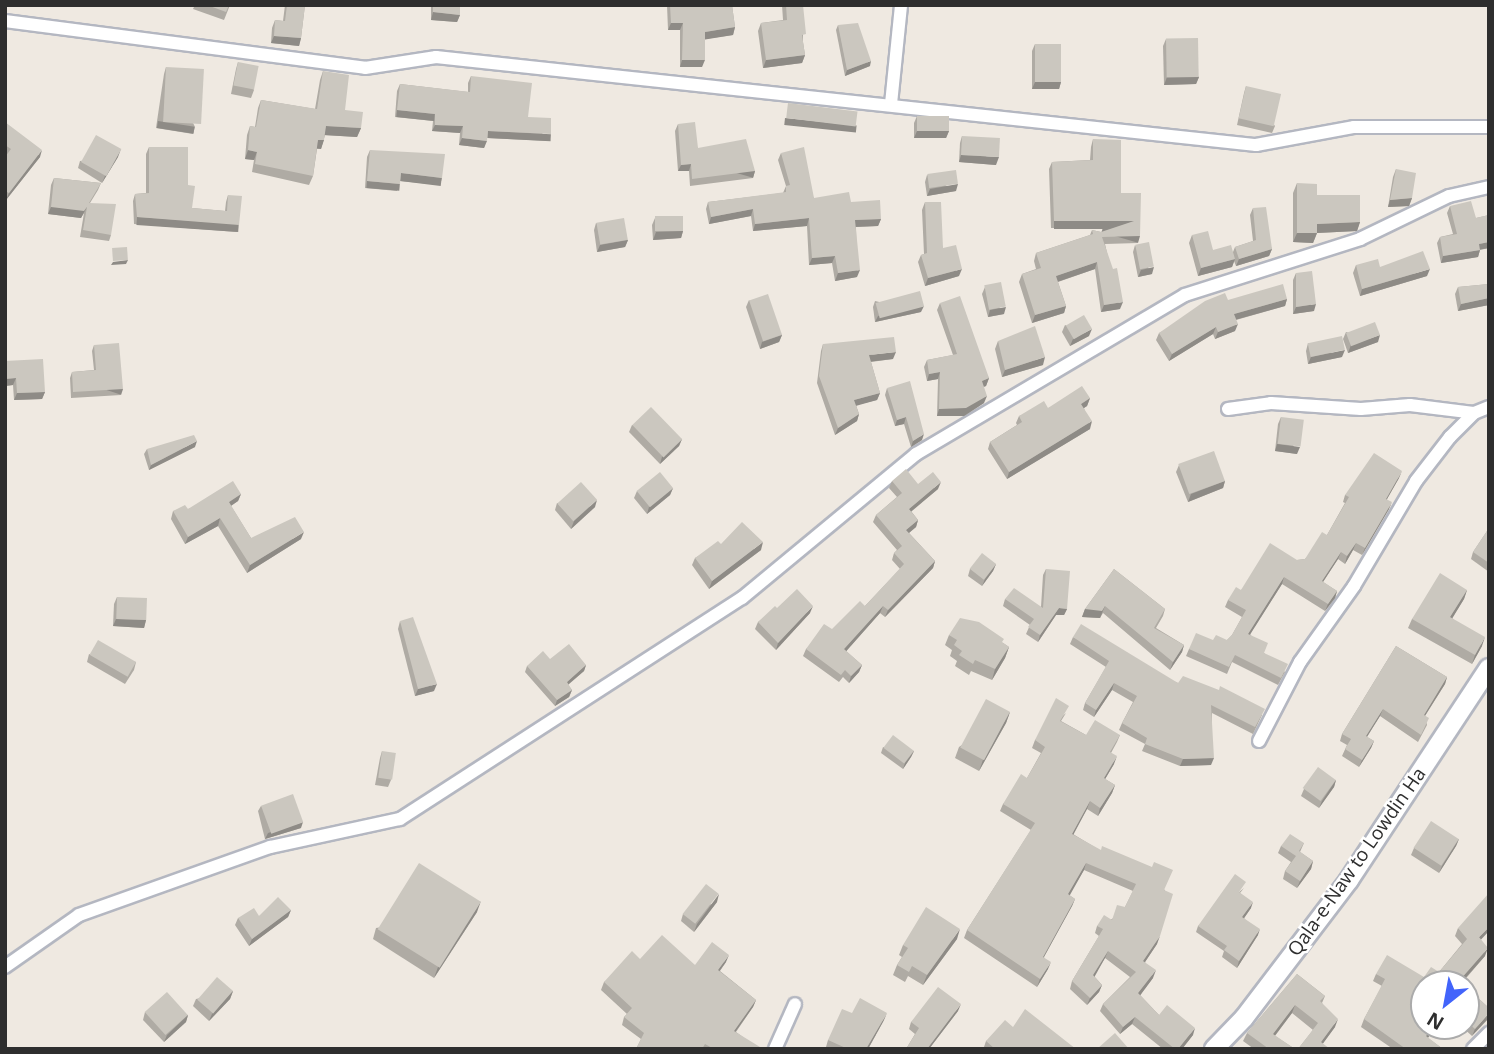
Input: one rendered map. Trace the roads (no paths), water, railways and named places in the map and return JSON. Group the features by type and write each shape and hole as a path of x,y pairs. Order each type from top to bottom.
{"main road":[{"name":"Qala-e-Naw to Lowdin Ha","path":"1214,1049 1244,1018 1349,880 1489,668"}],"street":[{"path":"891,104 901,5"},
{"path":"5,21 365,68 436,57 1256,145 1354,127 1489,127"},
{"path":"5,968 79,915 270,847 401,819 742,598 916,454 1185,295 1360,239 1449,196 1489,187"},
{"path":"1228,409 1270,403 1361,409 1410,405 1474,413"},
{"path":"1258,741 1300,662 1354,586 1416,481 1474,413 1489,407"},
{"path":"775,1049 795,1004"},
{"path":"1473,1049 1489,1032"}]}
